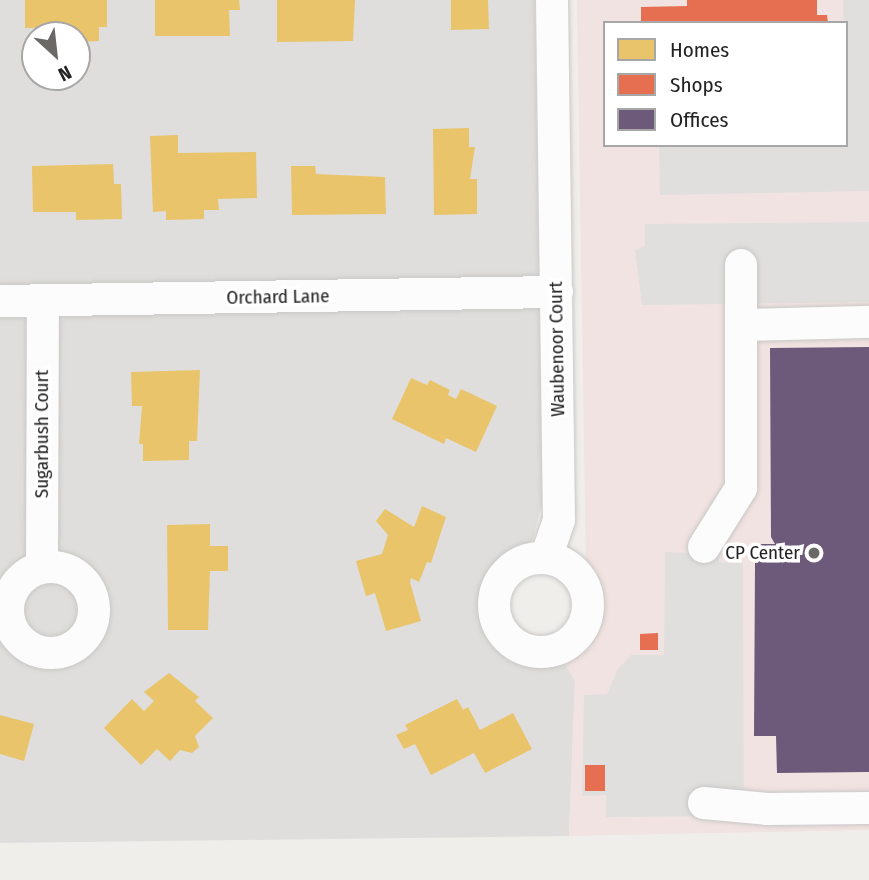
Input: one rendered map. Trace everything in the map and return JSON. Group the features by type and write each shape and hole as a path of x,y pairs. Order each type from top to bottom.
{"street":[{"name":"Waubenoor Court","path":"546,558 559,520 552,0"},
{"path":"704,547 741,488 741,264"},
{"name":"Orchard Lane","path":"0,301 556,292"},
{"name":"Sugarbush Court","path":"42,567 43,300"},
{"path":"742,325 869,323"},
{"path":"704,803 767,809 869,808"}],"shaded area":[{"path":"0,0 535,0 542,503 533,539 492,574 484,586 481,605 488,633 509,658 535,667 563,660 575,681 569,836 0,843"},
{"path":"577,0 869,0 869,830 569,836 575,681 563,660 583,647 597,616 595,590 586,571"},
{"path":"843,0 869,0 869,191 660,195 659,147 848,147 848,21 843,21"},
{"path":"869,222 869,302 642,305 635,250 645,246 645,224"},
{"path":"665,552 719,554 719,562 743,563 744,816 606,817 606,795 582,796 584,695 607,694 618,669 631,655 664,655"}],"building: Homes":[{"path":"25,0 107,0 107,27 99,27 99,41 91,41 91,21 25,21"},
{"path":"155,0 239,0 240,10 229,10 230,36 155,36"},
{"path":"277,0 355,0 353,41 277,42"},
{"path":"451,0 488,0 489,29 451,30"},
{"path":"469,128 469,147 475,147 470,179 477,179 477,214 434,215 433,129"},
{"path":"178,135 178,153 256,152 257,198 218,199 219,210 204,210 204,219 166,220 166,211 153,212 150,136"},
{"path":"113,164 114,184 121,184 122,219 76,220 76,212 33,212 32,166"},
{"path":"291,166 315,166 316,174 385,177 386,214 292,215"},
{"path":"200,370 197,441 189,441 189,460 143,461 143,444 139,444 142,406 132,406 131,372"},
{"path":"411,378 427,385 430,380 450,390 448,395 456,399 461,389 497,406 476,452 446,438 444,444 392,419"},
{"path":"422,506 446,517 431,563 427,562 419,582 411,578 410,582 421,621 386,631 375,593 366,596 356,561 382,554 388,535 376,521 385,509 414,527"},
{"path":"210,524 210,546 228,546 228,571 210,571 208,630 168,630 167,525"},
{"path":"169,673 199,697 195,701 213,718 195,736 199,747 192,753 180,750 170,761 157,749 141,765 104,728 132,699 144,711 154,701 144,692"},
{"path":"457,699 463,710 468,707 480,730 513,713 532,749 485,773 474,753 431,775 415,744 404,749 396,735 408,730 405,725"},
{"path":"0,715 34,724 24,761 0,754"}],"building: Shops":[{"path":"687,0 817,0 817,15 827,15 828,21 641,21 641,7 687,6"},
{"path":"658,633 658,650 640,650 640,634"},
{"path":"585,765 605,765 605,791 585,791"}],"building: Offices":[{"name":"CP Center","path":"869,347 869,772 777,773 776,736 754,736 755,563 758,563 759,544 775,544 771,537 770,348"}],"place":[{"name":"CP Center","path":"814,553"}]}
